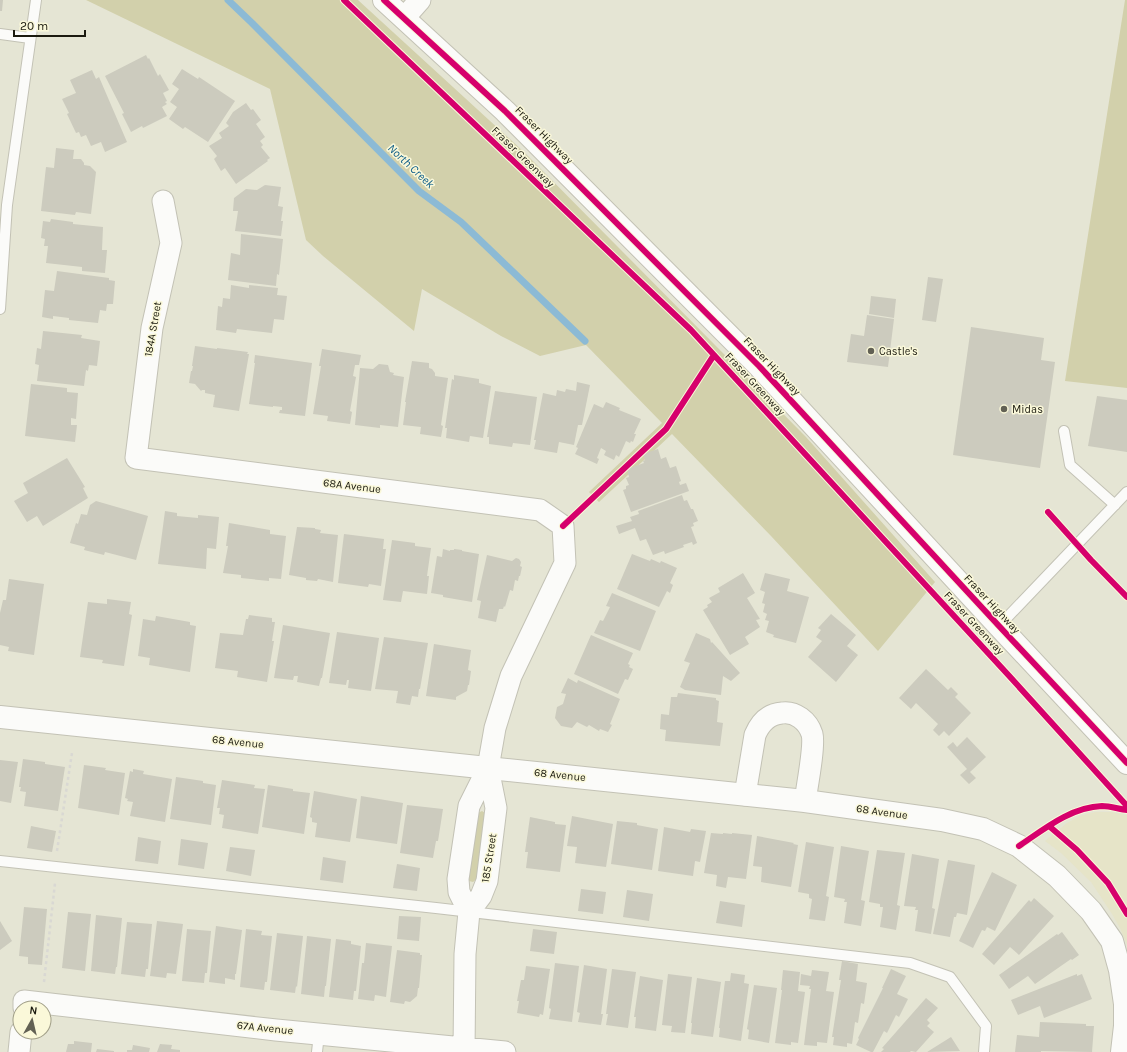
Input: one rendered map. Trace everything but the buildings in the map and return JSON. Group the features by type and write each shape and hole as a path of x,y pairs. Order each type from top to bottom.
{"street":[{"name":"Fraser Highway","path":"384,0 505,111 759,366 1127,763"},
{"path":"404,18 420,0"},
{"name":"184A Street","path":"136,458 152,328 171,242 163,201"},
{"name":"68A Avenue","path":"136,458 540,510 563,526"},
{"name":"185 Street","path":"488,768 496,808 487,881 481,896 469,912 459,892 458,879 469,806 488,768 494,728 511,676 565,563 563,526"},
{"path":"745,795 755,735 759,726 765,719 773,714 783,712 801,718 808,726 812,735 813,744 805,801"},
{"name":"68 Avenue","path":"0,717 805,801 942,820 983,829 1019,846 1057,876 1091,911 1112,941 1120,970 1125,1004 1125,1026 1122,1052"},
{"path":"464,1050 466,954 469,912"},
{"name":"67A Avenue","path":"52,1009 318,1043 505,1052"},
{"path":"19,1052 20,1040"}],"lane":[{"path":"0,309 7,206 36,0"},
{"path":"0,34 30,38"},
{"path":"1064,430 1070,465 1115,505"},
{"path":"999,626 1127,492"},
{"path":"0,861 469,912 910,963 950,977 986,1026 984,1052"}],"path":[{"path":"57,854 72,753"},
{"path":"44,985 55,880"}],"shaded area":[{"path":"86,0 358,0 524,152 806,437 935,582 878,651 771,536 672,434 599,502 589,492 662,423 586,345 540,356 501,336 422,289 414,331 323,256 306,240 270,89"},
{"path":"1125,0 1127,0 1127,388 1065,381"},
{"path":"482,811 486,816 478,878 473,882 469,881 467,878 478,813"},
{"path":"1095,812 1111,812 1127,815 1127,945 1112,914 1091,882 1061,853 1045,841 1067,823 1080,816"}],"waterway":[{"name":"North Creek","path":"228,0 419,191 461,222 585,341"}],"cycle path":[{"name":"Fraser Greenway","path":"344,0 691,330 1127,806"},
{"name":"Fraser Greenway","path":"384,0 505,111 759,366 1127,763"},
{"path":"563,526 666,429 714,355"},
{"path":"1048,512 1127,597"},
{"path":"1019,846 1048,826 1079,810 1102,806 1127,810"},
{"path":"1049,826 1077,850 1108,883 1127,914"}],"place":[{"name":"Castle's","path":"871,351"},
{"name":"Midas","path":"1004,409"}]}
